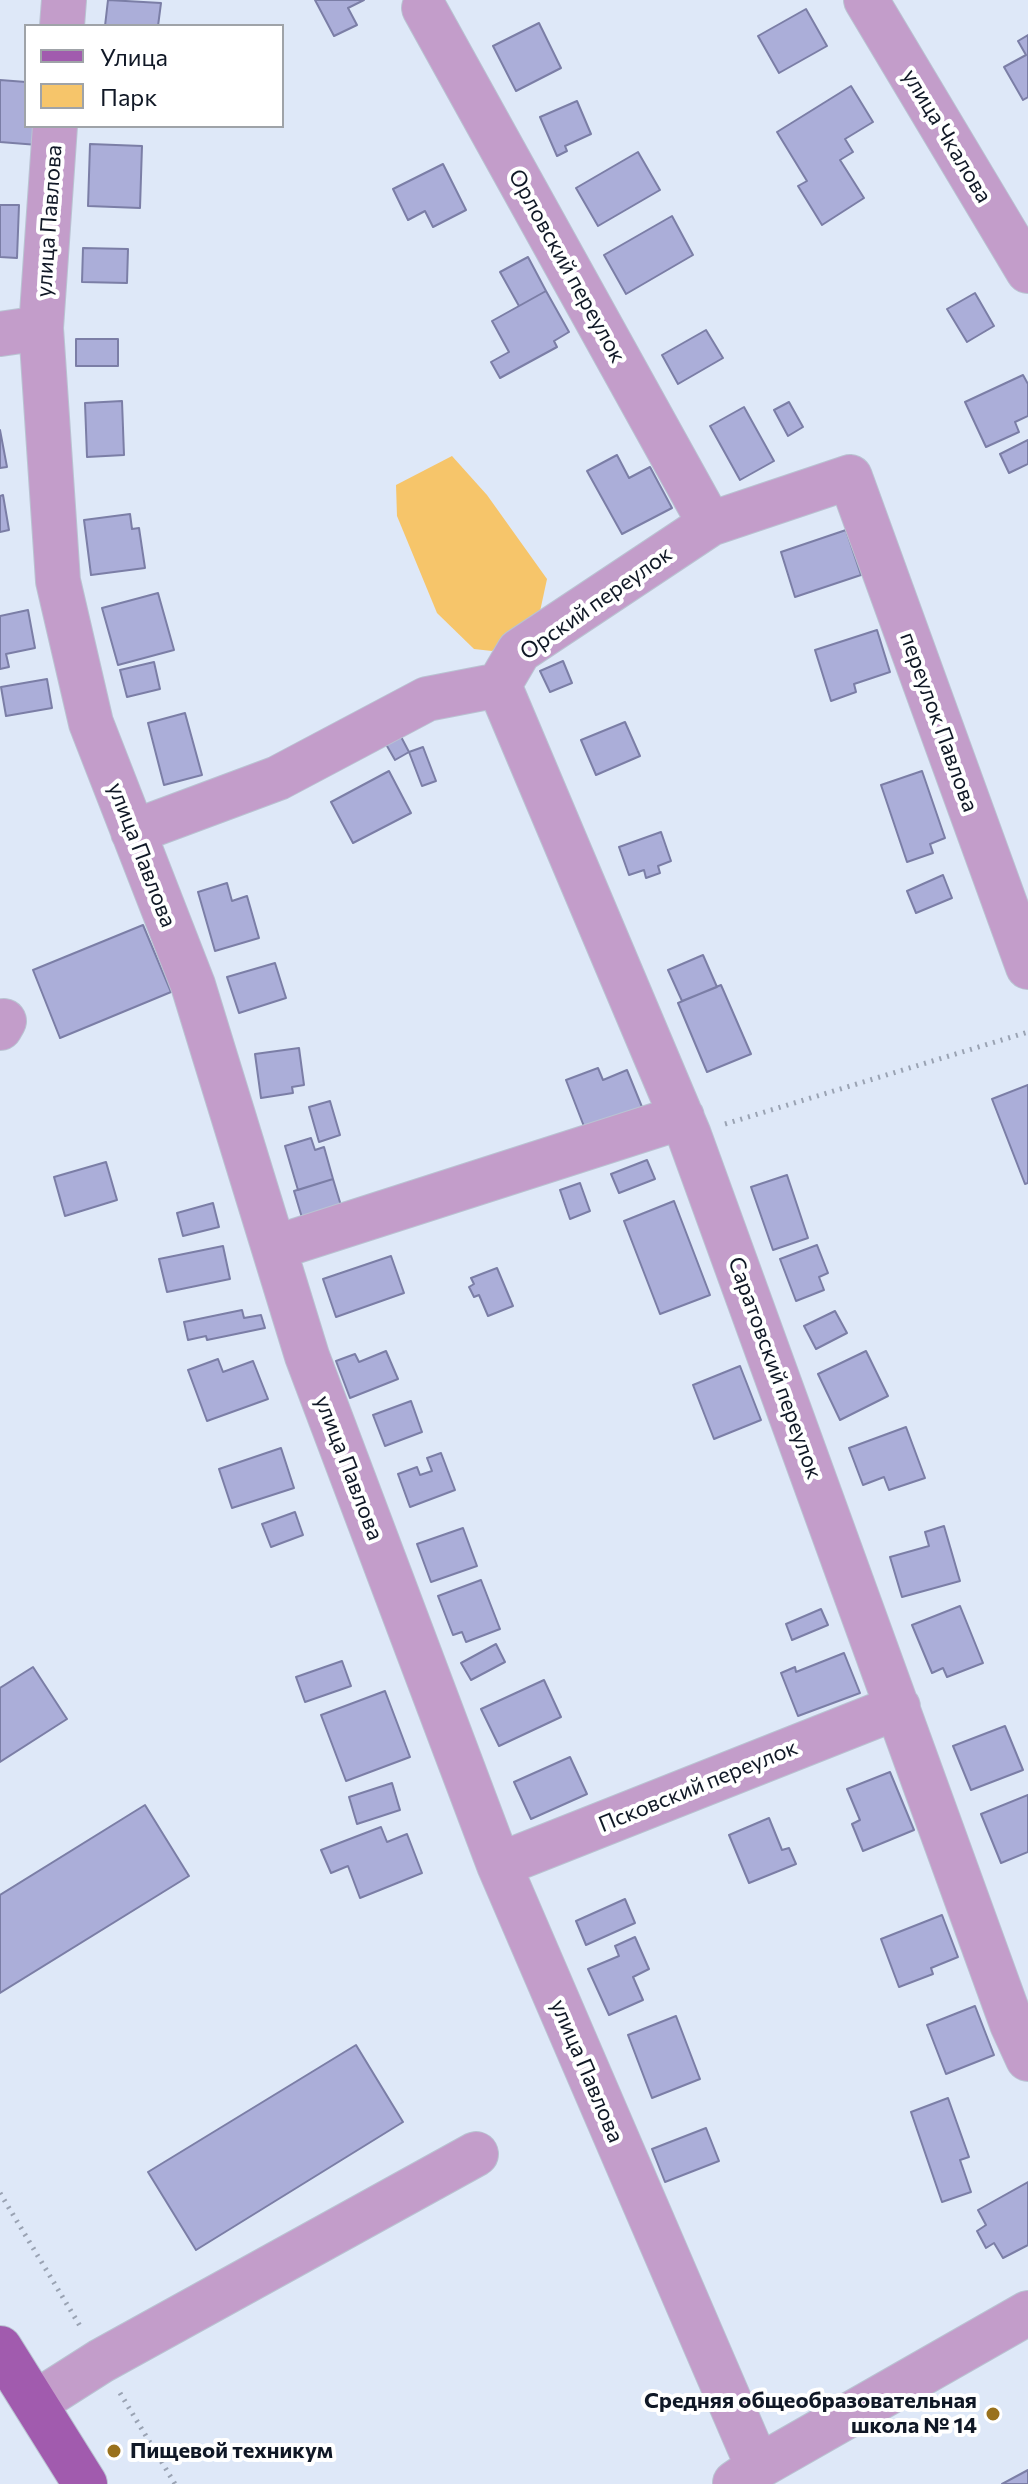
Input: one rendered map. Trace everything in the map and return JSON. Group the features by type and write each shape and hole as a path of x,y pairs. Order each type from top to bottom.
{"main road":[{"path":"0,2348 85,2484"}],"street":[{"path":"62,24 64,0"},
{"name":"улица Чкалова","path":"866,0 1028,271"},
{"name":"Орловский переулок","path":"424,8 710,524"},
{"name":"улица Павлова","path":"55,128 21,331 58,581 91,723 193,985 307,1356 499,1865 745,2476 1028,2313"},
{"name":"Орский переулок","path":"499,685 519,651 710,524 850,477"},
{"name":"переулок Павлова","path":"850,477 1028,967"},
{"path":"133,832 278,778 427,699 499,685"},
{"name":"Саратовский переулок","path":"499,685 686,1126 1012,2024 1028,2059"},
{"path":"274,1248 686,1126"},
{"name":"Псковский переулок","path":"499,1865 898,1707"},
{"path":"35,2403 101,2361 476,2154"}],"path":[{"path":"686,1126 1028,1032"}],"green space":[{"path":"452,456 487,495 547,579 539,616 492,651 474,649 437,613 397,516 396,485"}],"building":[{"path":"108,0 161,3 158,24 105,24"},
{"path":"315,0 364,0 348,8 357,25 334,36"},
{"path":"806,9 827,46 779,73 758,36"},
{"path":"539,23 561,68 516,91 493,46"},
{"path":"1028,35 1028,97 1023,100 1004,67 1026,55 1018,41"},
{"path":"0,80 24,82 24,128 39,128 38,145 0,142"},
{"path":"851,86 873,122 845,139 853,152 840,160 864,198 822,225 798,186 807,181 777,132"},
{"path":"577,101 591,134 565,146 567,151 557,156 540,117"},
{"path":"90,144 142,146 140,208 88,206"},
{"path":"638,152 660,190 598,226 576,188"},
{"path":"443,164 466,210 433,227 425,211 408,220 393,189"},
{"path":"0,205 19,205 17,258 0,257"},
{"path":"672,216 693,255 626,294 604,255"},
{"path":"83,248 128,249 127,283 82,282"},
{"path":"528,257 546,291 519,306 500,272"},
{"path":"546,291 569,332 554,341 557,347 500,378 491,362 509,352 492,321"},
{"path":"975,293 994,326 967,342 947,309"},
{"path":"706,330 723,358 678,384 662,355"},
{"path":"76,339 118,339 118,366 76,366"},
{"path":"1023,375 1028,384 1028,416 1015,422 1019,432 986,447 965,402"},
{"path":"122,401 124,455 87,457 85,403"},
{"path":"789,402 803,427 788,436 774,410"},
{"path":"744,407 774,461 740,480 710,426"},
{"path":"0,430 7,467 0,468"},
{"path":"1028,440 1028,464 1009,473 1000,454"},
{"path":"617,455 629,478 650,467 672,508 622,534 587,471"},
{"path":"3,495 9,530 0,532 0,496"},
{"path":"130,514 132,529 139,528 145,568 91,575 84,520"},
{"path":"846,530 861,575 795,597 781,552"},
{"path":"158,593 174,650 118,665 102,608"},
{"path":"28,610 35,648 6,654 9,667 0,669 0,616"},
{"path":"877,630 890,672 854,684 856,692 831,701 815,650"},
{"path":"563,661 572,683 550,692 540,671"},
{"path":"154,662 160,689 127,697 120,670"},
{"path":"47,679 52,708 6,716 1,687"},
{"path":"185,713 202,775 164,785 148,723"},
{"path":"625,722 640,756 596,775 581,740"},
{"path":"398,731 409,752 395,760 383,739"},
{"path":"423,747 436,781 422,786 409,752"},
{"path":"389,771 411,813 353,843 331,802"},
{"path":"922,771 945,838 930,844 933,853 907,862 881,785"},
{"path":"661,832 671,861 658,866 660,873 646,878 644,870 629,875 619,847"},
{"path":"943,875 952,898 916,913 907,891"},
{"path":"227,883 232,901 247,896 259,938 215,951 198,892"},
{"path":"143,925 171,992 60,1038 33,970"},
{"path":"703,955 717,987 682,1001 668,970"},
{"path":"275,963 286,998 239,1013 227,977"},
{"path":"721,985 751,1054 707,1072 678,1003"},
{"path":"299,1048 304,1085 292,1087 293,1093 261,1098 255,1054"},
{"path":"598,1068 603,1080 627,1070 642,1107 585,1129 566,1080"},
{"path":"1028,1085 1028,1183 1025,1184 992,1099"},
{"path":"330,1101 340,1135 319,1142 309,1107"},
{"path":"311,1138 315,1150 324,1147 333,1179 298,1190 285,1146"},
{"path":"647,1160 655,1179 619,1193 611,1174"},
{"path":"106,1162 117,1200 65,1216 54,1177"},
{"path":"787,1175 808,1238 773,1250 751,1187"},
{"path":"333,1179 342,1209 303,1221 294,1191"},
{"path":"580,1183 590,1211 570,1219 560,1190"},
{"path":"674,1201 710,1295 660,1314 624,1221"},
{"path":"213,1203 219,1227 183,1236 177,1213"},
{"path":"817,1245 828,1273 819,1277 824,1290 796,1301 780,1259"},
{"path":"223,1246 230,1279 167,1292 159,1259"},
{"path":"391,1256 404,1293 336,1317 323,1279"},
{"path":"497,1268 513,1306 488,1316 479,1295 474,1297 469,1287 474,1284 471,1278"},
{"path":"242,1310 244,1318 261,1315 265,1328 207,1340 206,1336 188,1340 184,1322"},
{"path":"835,1311 847,1333 816,1349 804,1326"},
{"path":"386,1351 398,1379 350,1398 336,1361 355,1354 359,1362"},
{"path":"866,1351 888,1396 840,1420 818,1374"},
{"path":"218,1359 223,1372 253,1361 268,1399 207,1421 188,1370"},
{"path":"740,1366 761,1420 714,1439 693,1385"},
{"path":"411,1401 422,1432 385,1446 373,1415"},
{"path":"906,1427 925,1478 889,1490 884,1477 863,1485 849,1448"},
{"path":"281,1448 294,1488 232,1508 219,1469"},
{"path":"441,1453 455,1490 410,1507 398,1474 417,1467 420,1475 432,1471 427,1458"},
{"path":"295,1512 303,1535 271,1547 262,1524"},
{"path":"944,1526 960,1581 902,1597 890,1557 929,1546 925,1532"},
{"path":"463,1528 477,1566 431,1582 417,1544"},
{"path":"481,1580 500,1629 466,1642 462,1632 453,1635 438,1596"},
{"path":"960,1606 983,1663 947,1677 943,1668 932,1673 912,1625"},
{"path":"821,1609 828,1625 792,1640 786,1624"},
{"path":"496,1644 505,1662 471,1680 461,1663"},
{"path":"844,1653 860,1693 798,1716 781,1673 795,1667 796,1672"},
{"path":"342,1661 351,1686 305,1702 296,1677"},
{"path":"33,1667 67,1719 0,1762 0,1688"},
{"path":"544,1680 561,1717 499,1746 481,1709"},
{"path":"385,1691 410,1757 346,1781 321,1715"},
{"path":"1005,1726 1023,1770 971,1790 953,1746"},
{"path":"570,1757 587,1794 531,1819 514,1782"},
{"path":"890,1772 914,1830 863,1851 852,1824 860,1820 847,1789"},
{"path":"392,1783 400,1810 357,1824 349,1797"},
{"path":"1028,1795 1028,1852 1001,1863 981,1814"},
{"path":"145,1805 189,1876 0,1993 0,1895"},
{"path":"769,1818 782,1850 789,1848 796,1864 749,1883 729,1835"},
{"path":"381,1827 387,1842 407,1834 422,1873 360,1898 348,1866 331,1873 321,1850"},
{"path":"625,1899 635,1923 586,1945 576,1921"},
{"path":"942,1915 958,1957 931,1968 933,1974 899,1987 881,1939"},
{"path":"635,1937 649,1969 633,1977 643,2000 609,2015 588,1969 619,1956 615,1946"},
{"path":"975,2006 994,2055 946,2074 927,2025"},
{"path":"676,2016 700,2079 652,2098 628,2035"},
{"path":"356,2045 403,2122 196,2250 148,2172"},
{"path":"948,2098 969,2157 960,2160 971,2192 942,2202 911,2112"},
{"path":"706,2128 719,2161 665,2182 652,2149"},
{"path":"1028,2182 1028,2245 1003,2258 994,2243 986,2248 977,2231 986,2225 978,2210"},
{"path":"1028,2470 1028,2484 1002,2484"}],"place":[{"name":"Средняя общеобразовательная школа № 14","path":"993,2414"},
{"name":"Пищевой техникум","path":"114,2451"}]}
